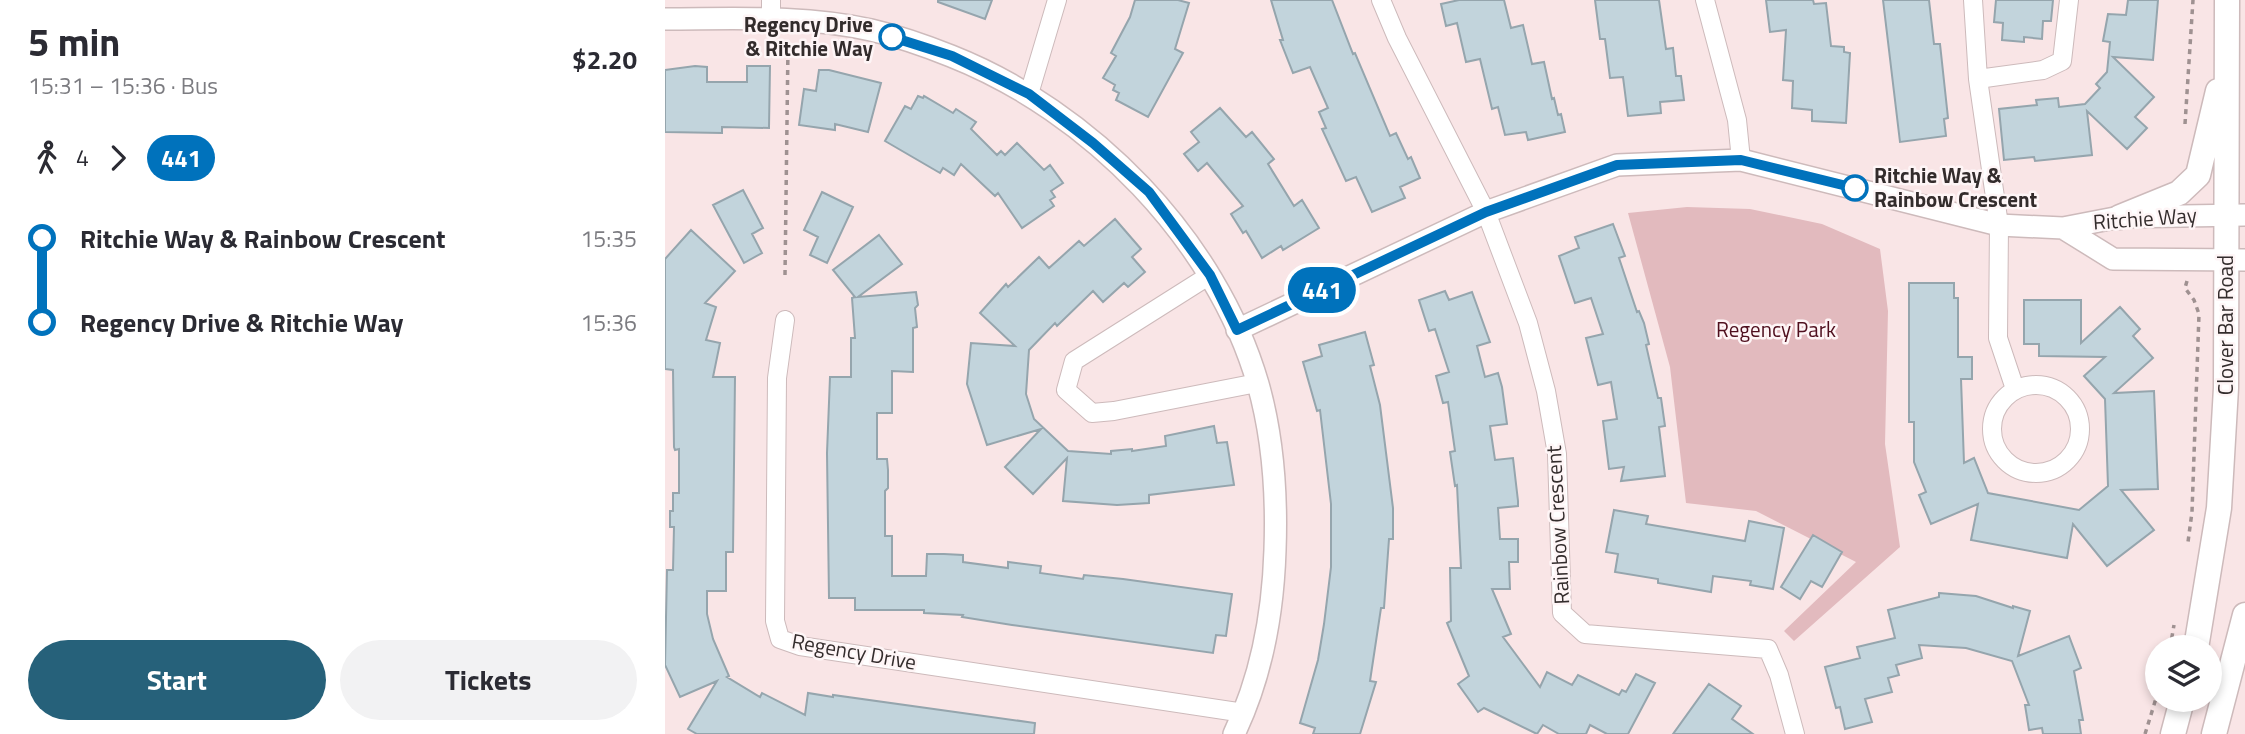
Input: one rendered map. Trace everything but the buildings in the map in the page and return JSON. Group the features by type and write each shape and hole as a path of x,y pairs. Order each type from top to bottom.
{"main road":[{"name":"Clover Bar Road","path":"2198,635 2219,508 2236,260 2227,0"},
{"path":"2120,217 2179,193 2198,176 2227,53"},
{"path":"2214,734 2245,615"},
{"path":"2173,734 2179,712"}],"street":[{"path":"1029,94 1057,0"},
{"name":"Rainbow Crescent","path":"1381,0 1397,38 1486,212 1528,323 1546,391 1557,454 1562,614 1585,634 1768,649 1779,675 1795,734"},
{"path":"1705,0 1737,120 1741,160"},
{"path":"1973,0 1978,79 1999,225 1999,338 2015,389"},
{"path":"1978,79 2043,70 2062,61 2069,0"},
{"path":"665,19 771,10 872,30 952,56 1029,94 1093,143 1149,192 1210,275 1237,330 1257,383 1268,427 1277,509 1275,568 1269,623 1262,658 1244,713 1234,734"},
{"name":"Ritchie Way","path":"1237,330 1486,212 1617,165 1741,160 1999,225 2063,228 2120,217 2236,215"},
{"name":"Ritchie Way","path":"2063,228 2113,259 2236,260"},
{"path":"1210,275 1074,361 1066,390 1092,413 1257,383"},
{"name":"Regency Drive","path":"785,320 777,378 775,621 781,639 800,646 1244,713"},
{"path":"2030,384 2045,385 2059,391 2074,407 2080,429 2077,444 2070,457 2059,467 2046,472 2017,470 2005,462 1997,451 1992,437 1993,416 2004,397 2015,389 2030,384"}],"path":[{"path":"2185,125 2193,0"},
{"path":"785,275 787,46"},
{"path":"2187,551 2192,512 2199,314 2194,300 2185,288 2188,276"},
{"path":"2173,635 2175,624"},
{"path":"2145,734 2152,712"}],"green space":[{"name":"Regency Park","path":"1687,207 1750,209 1822,224 1880,249 1888,311 1885,444 1900,547 1794,641 1784,631 1856,562 1756,511 1686,503 1670,367 1628,213"}],"bus line":[{"name":"441","path":"892,37 952,56 1029,94 1093,143 1149,192 1210,275 1237,330 1486,212 1617,165 1741,160 1855,188"}],"place":[{"name":"Regency Drive & Ritchie Way","path":"892,37"},
{"name":"Ritchie Way & Rainbow Crescent","path":"1855,188"}]}
